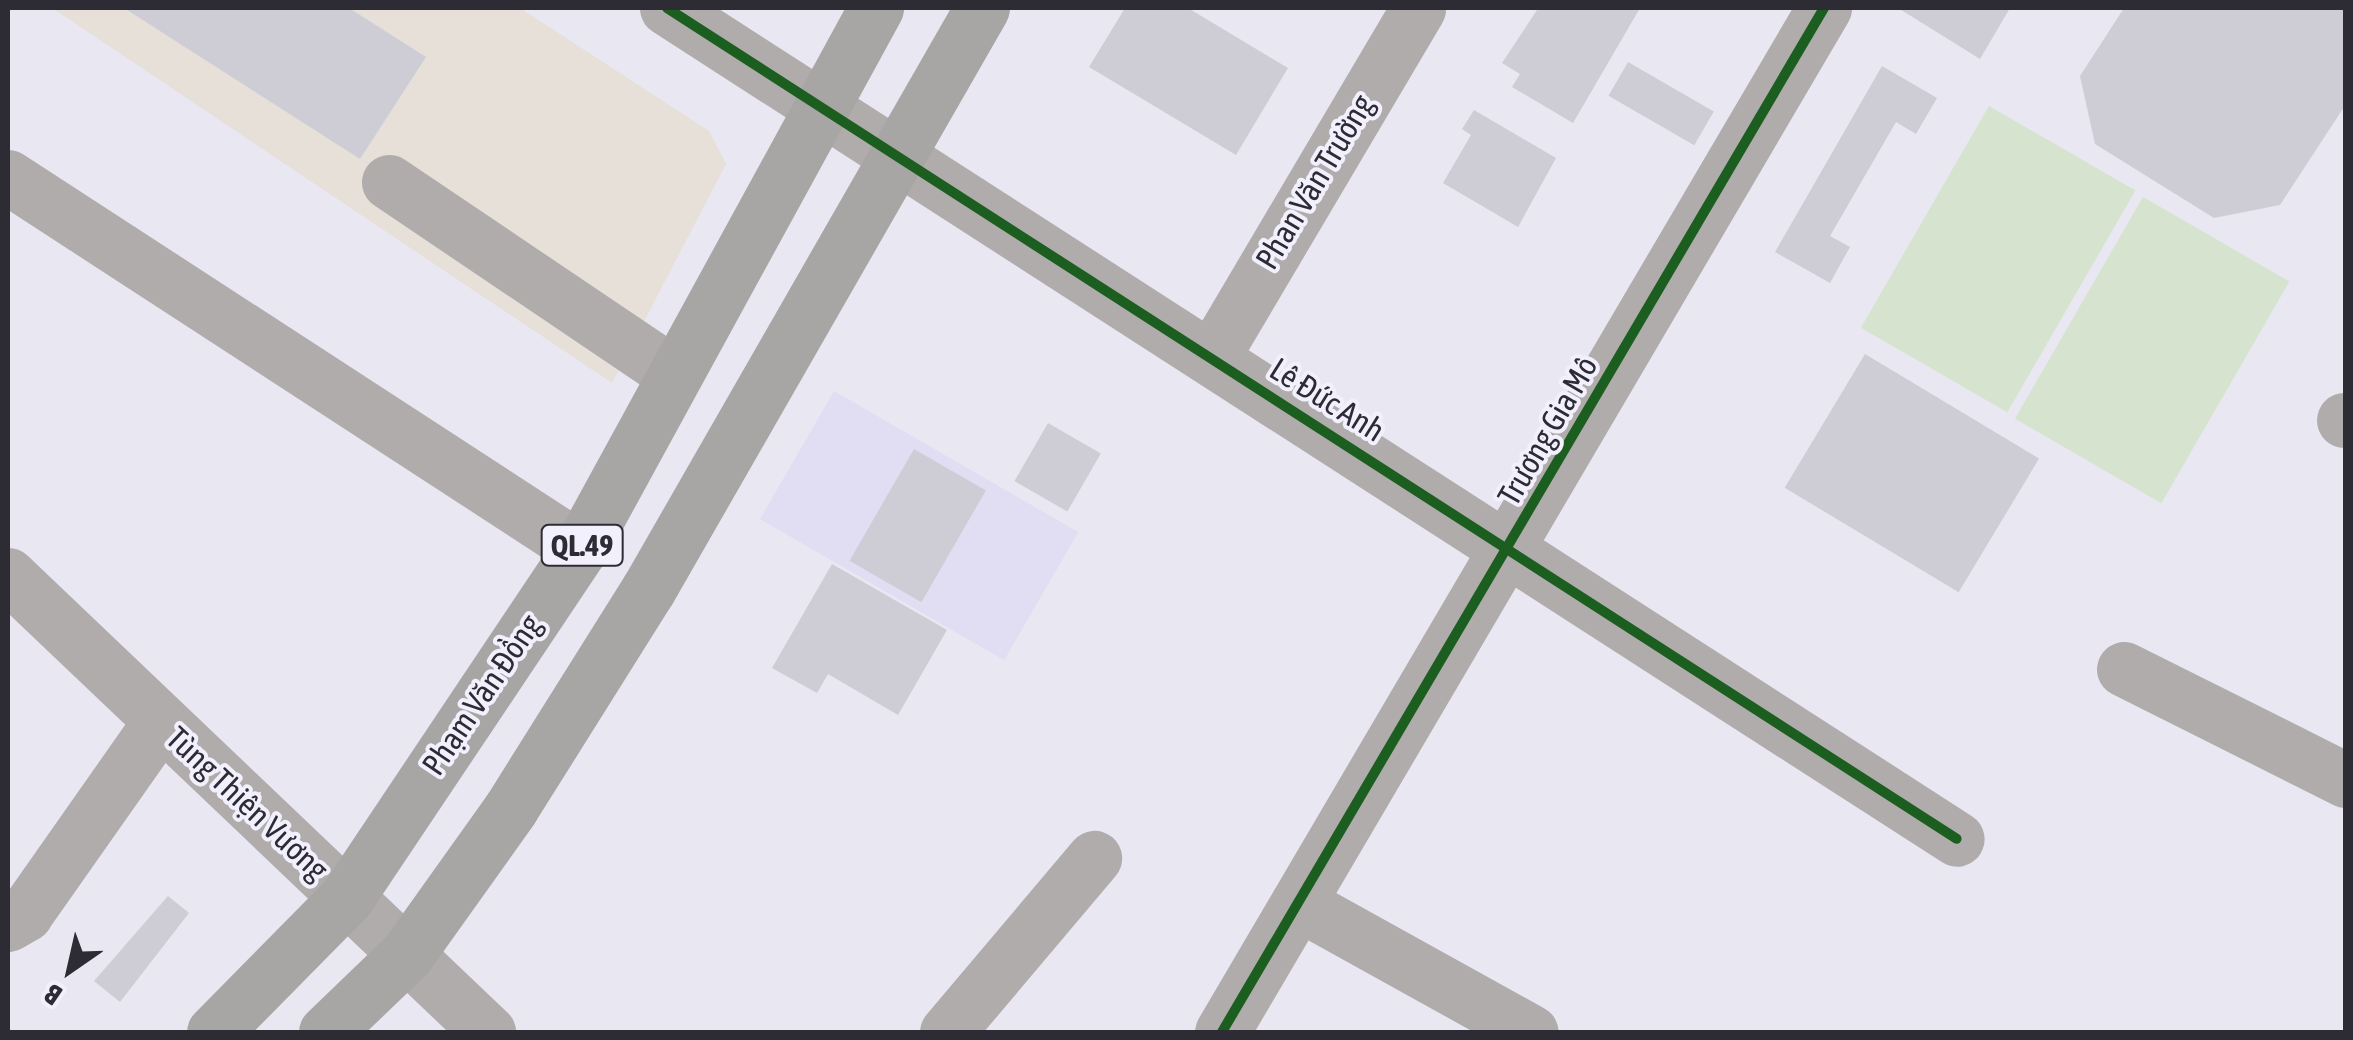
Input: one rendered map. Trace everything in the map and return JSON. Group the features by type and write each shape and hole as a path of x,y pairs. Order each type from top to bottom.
{"main road":[{"name":"Phạm Văn Đồng","path":"214,1032 347,897 580,549 876,8"},
{"name":"QL.49","path":"326,1032 407,954 648,590 982,8"}],"street":[{"name":"Lê Đức Anh","path":"666,8 1510,546 1957,839"},
{"name":"Phan Văn Trường","path":"1212,357 1418,8"},
{"name":"Trương Gia Mô","path":"1222,1032 1824,8"},
{"path":"8,177 580,549"},
{"path":"390,182 674,374"},
{"name":"Tùng Thiện Vương","path":"8,575 159,723 488,1032"},
{"path":"2124,669 2346,780"},
{"path":"8,924 18,923 159,723"},
{"path":"947,1032 1094,858"},
{"path":"1298,903 1532,1032"}],"shaded area":[{"path":"52,8 520,8 709,131 726,164 612,383"},
{"path":"834,391 1078,532 1004,660 760,519"}],"green space":[{"path":"1989,106 2135,190 2007,412 1861,328"},
{"path":"2143,197 2289,282 2161,503 2015,419"}],"building":[{"path":"124,8 349,8 426,57 360,159"},
{"path":"1125,8 1188,8 1288,68 1236,155 1089,67"},
{"path":"1640,8 1573,123 1512,87 1520,74 1502,63 1537,10"},
{"path":"1898,8 2010,8 1980,59"},
{"path":"2124,8 2346,8 2346,104 2280,205 2214,218 2095,144 2080,76"},
{"path":"1628,62 1714,112 1694,145 1608,96"},
{"path":"1882,66 1937,98 1916,134 1896,122 1830,236 1850,247 1830,283 1775,252"},
{"path":"1474,110 1556,158 1518,227 1443,183 1471,135 1462,129"},
{"path":"1865,354 2039,459 1959,592 1785,488"},
{"path":"1048,423 1101,453 1067,512 1014,481"},
{"path":"914,449 986,491 921,602 850,561"},
{"path":"832,564 947,630 898,715 828,674 817,693 772,668"},
{"path":"168,896 189,913 120,1002 94,981"}],"cycle path":[{"path":"667,8 1957,839"},
{"path":"1222,1032 1824,8"}]}
